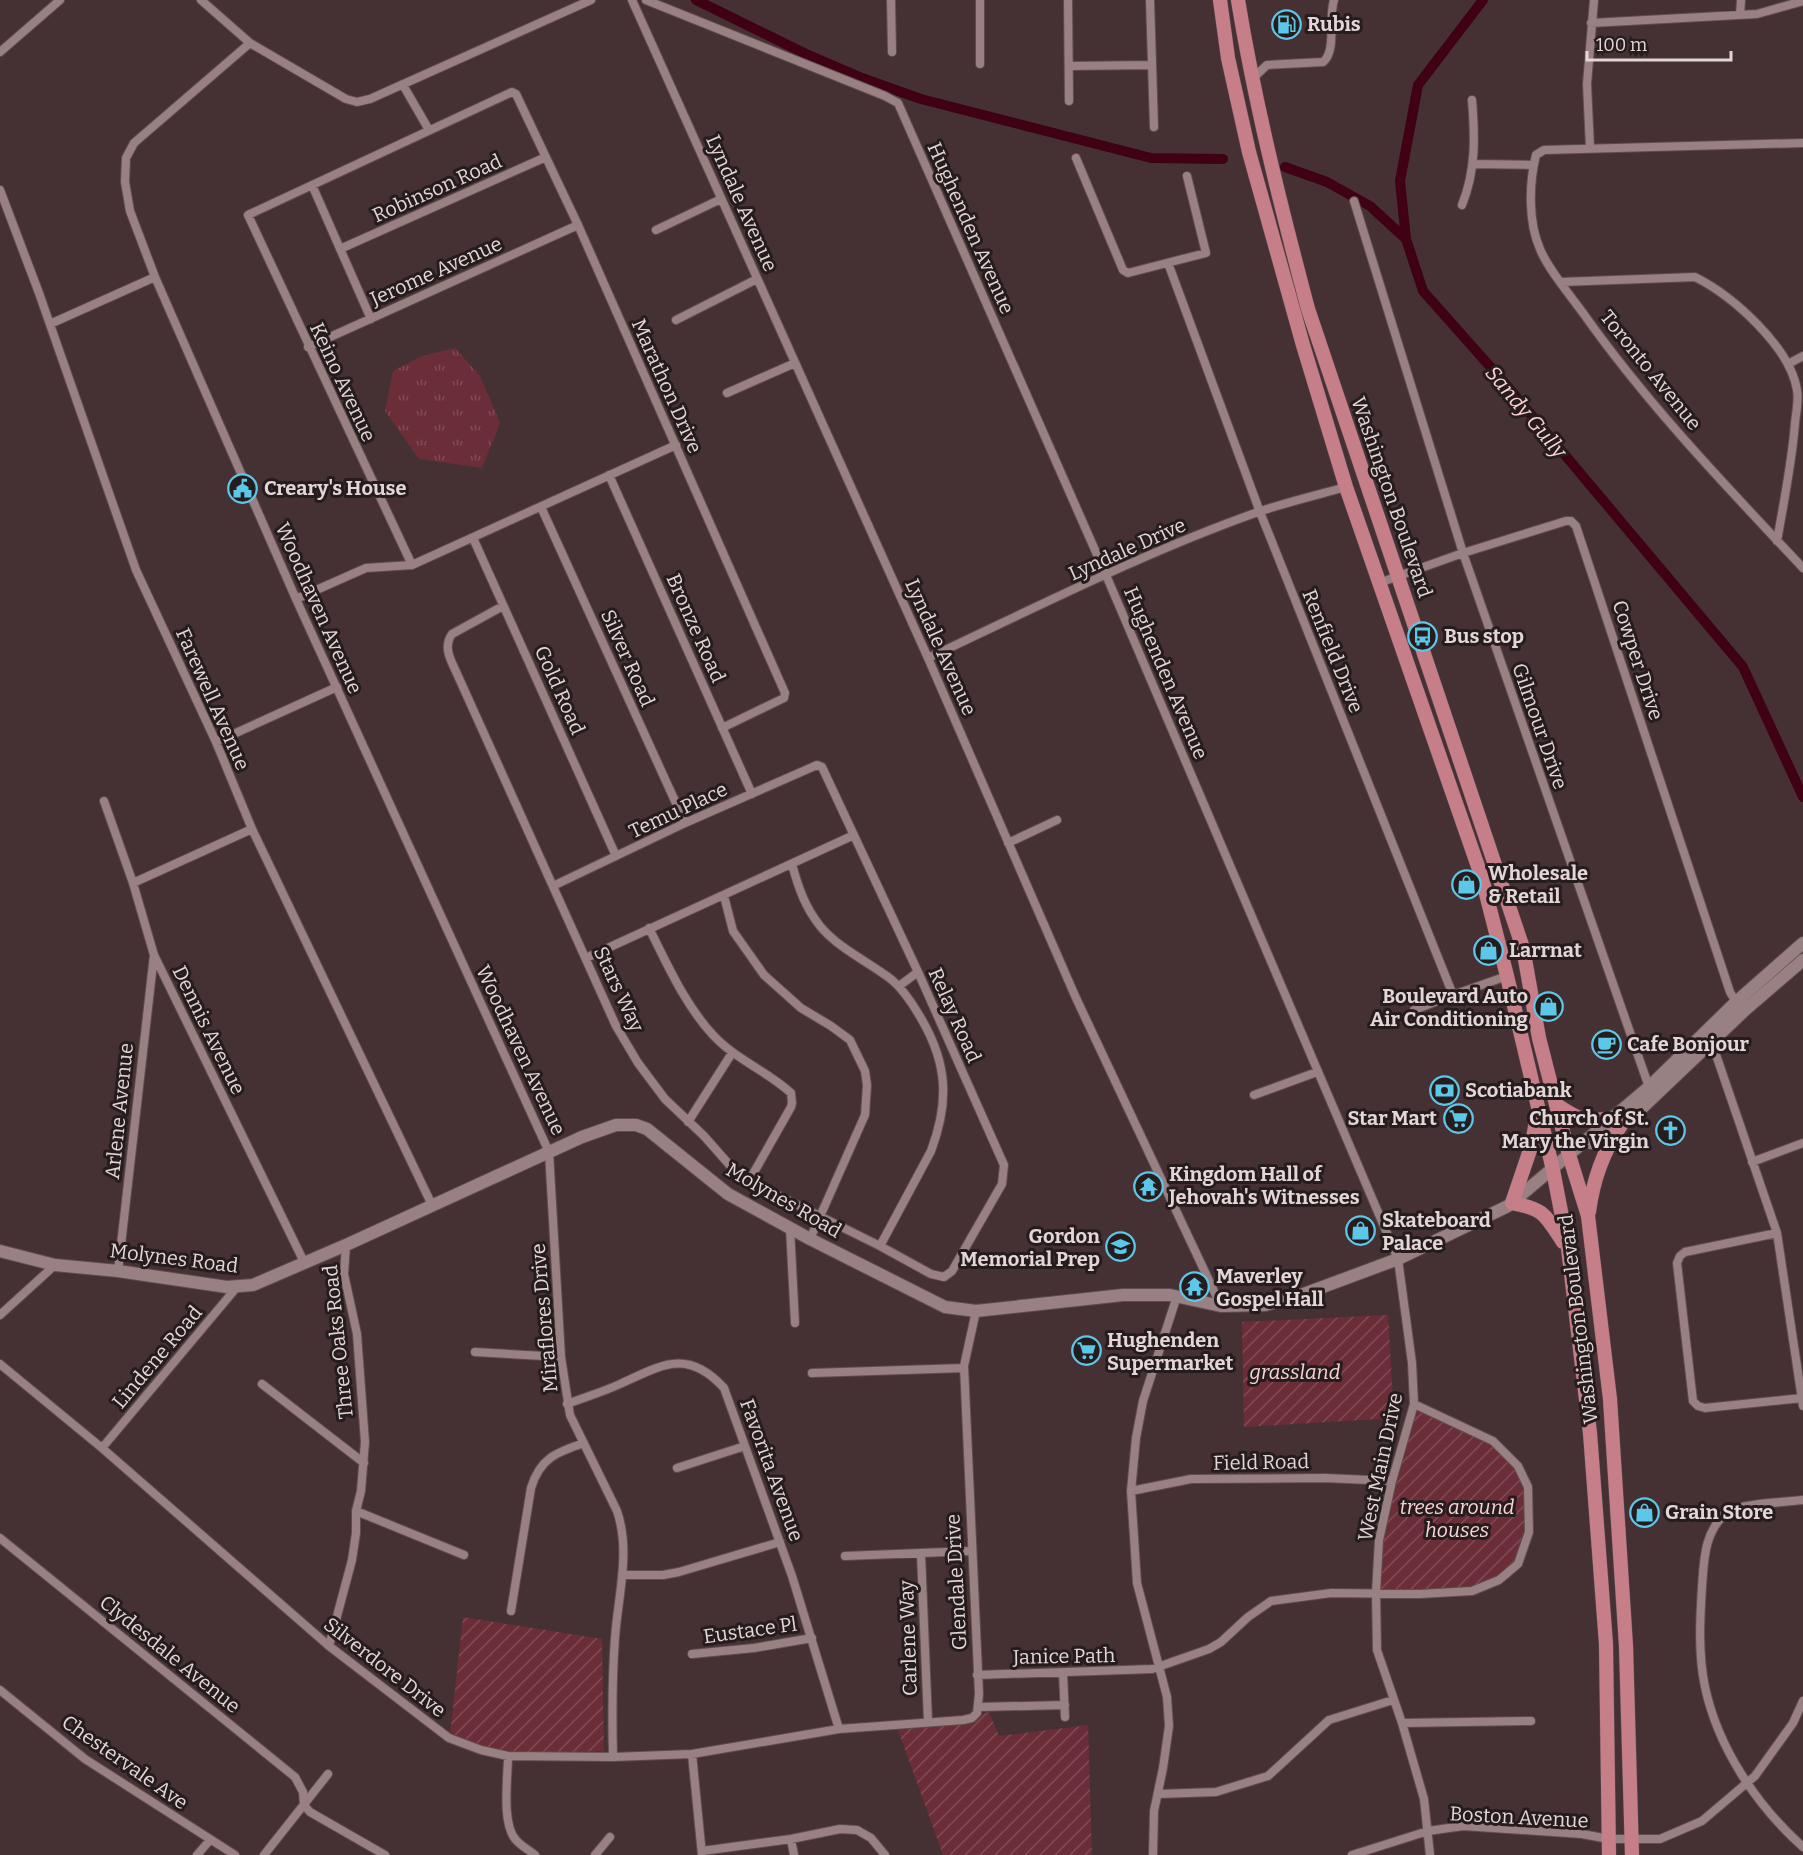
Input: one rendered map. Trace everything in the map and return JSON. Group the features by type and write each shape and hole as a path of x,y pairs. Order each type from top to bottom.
{"highway":[{"name":"Washington Boulevard","path":"1220,0 1228,58 1253,168 1303,345 1346,487 1482,878 1552,1170 1568,1248 1590,1433 1606,1644 1609,1855"},
{"name":"Washington Boulevard","path":"1238,0 1252,79 1308,309 1523,948 1539,1038 1569,1155 1588,1216 1610,1400 1626,1646 1632,1855"},
{"path":"1538,1104 1532,1144 1512,1203 1534,1207 1541,1212 1568,1248"},
{"path":"1557,1105 1578,1119 1616,1121 1600,1163 1588,1216"}],"main road":[{"name":"Molynes Road","path":"1616,1121 1736,1002 1803,943"},
{"name":"Molynes Road","path":"0,1251 55,1265 118,1271 183,1281 237,1287 260,1283 549,1152 616,1125 636,1125 647,1129 728,1194 810,1239 945,1307 976,1311 1123,1295 1177,1296 1221,1306 1265,1305 1300,1295 1398,1259 1512,1203 1569,1155 1616,1121 1712,1043 1803,960"}],"street":[{"path":"0,52 60,0"},
{"path":"201,0 249,43 346,99 357,102 403,85 591,0"},
{"name":"Lyndale Avenue","path":"632,0 928,658 1076,998 1221,1306"},
{"name":"Hughenden Avenue","path":"646,0 842,78 898,103 1106,575 1398,1259"},
{"path":"891,0 892,52"},
{"path":"980,0 980,64"},
{"path":"1068,0 1069,101"},
{"path":"1150,0 1154,127"},
{"path":"1252,79 1267,65 1326,60 1334,0"},
{"path":"1590,148 1587,84 1594,0"},
{"path":"1740,0 1740,15"},
{"path":"1591,23 1740,15 1777,10 1803,1"},
{"name":"Woodhaven Avenue","path":"249,43 134,143 126,158 125,182 130,211 155,277 296,599 549,1152"},
{"path":"1069,66 1152,65"},
{"path":"403,85 429,130"},
{"name":"Keino Avenue","path":"412,565 248,215 512,92"},
{"name":"Marathon Drive","path":"512,92 516,94 578,225 785,696 722,728"},
{"path":"1462,205 1469,188 1474,164 1475,131 1472,100"},
{"path":"1474,164 1534,165 1536,155 1544,150 1803,143"},
{"name":"Robinson Road","path":"340,249 546,157"},
{"path":"1076,158 1123,270 1128,273 1206,253 1187,176"},
{"name":"Toronto Avenue","path":"1534,165 1533,226 1540,250 1561,282 1630,375 1803,568"},
{"path":"312,185 371,319"},
{"name":"Farewell Avenue","path":"0,190 50,324 136,570 216,742 252,829 432,1205"},
{"path":"657,230 721,199"},
{"name":"Gilmour Drive","path":"1354,201 1463,553 1648,1087"},
{"name":"Jerome Avenue","path":"308,347 578,225"},
{"name":"Renfield Drive","path":"1168,263 1260,512 1453,995"},
{"path":"50,324 155,277"},
{"path":"1561,282 1695,277 1725,296 1757,324 1788,364 1797,391 1793,454 1777,541"},
{"path":"676,320 757,279"},
{"path":"1788,364 1803,356"},
{"path":"727,393 795,363"},
{"path":"296,599 366,568 412,565 676,445"},
{"name":"Bronze Road","path":"609,476 752,794"},
{"name":"Lyndale Drive","path":"928,658 1106,575 1199,535 1260,512 1346,487"},
{"name":"Silver Road","path":"541,507 685,824"},
{"name":"Cowper Drive","path":"1379,583 1566,520 1576,526 1730,992 1736,1002"},
{"name":"Gold Road","path":"473,538 616,856"},
{"name":"Stars Way","path":"504,606 452,634 447,647 616,1026 638,1064 665,1099 734,1170 749,1181 931,1274 944,1277"},
{"path":"216,742 337,687"},
{"name":"Temu Place","path":"553,886 817,765"},
{"name":"Relay Road","path":"817,765 822,767 854,835 1002,1160 1004,1170 1002,1184 952,1271 944,1277"},
{"name":"Dennis Avenue","path":"104,801 133,883 154,955 305,1264"},
{"path":"1008,843 1057,820"},
{"path":"133,883 252,829"},
{"path":"585,958 854,835"},
{"path":"792,864 800,894 821,928 899,986 928,1030 939,1058 944,1089 940,1122 931,1151 880,1246"},
{"path":"724,896 733,931 764,975 801,1008 850,1040 865,1071 866,1115 810,1239"},
{"path":"648,928 696,1014 713,1035 732,1053 786,1089 792,1097 790,1107 749,1181"},
{"name":"Arlene Avenue","path":"118,1271 154,955"},
{"path":"899,986 918,972"},
{"path":"1414,1010 1507,976"},
{"path":"1712,1043 1777,1233 1802,1402 1705,1408 1698,1406 1693,1401 1677,1263 1680,1256 1685,1252 1777,1233"},
{"path":"688,1122 732,1053"},
{"path":"943,1078 960,1066"},
{"path":"1254,1095 1317,1072"},
{"path":"1752,1162 1803,1143"},
{"name":"Miraflores Drive","path":"549,1152 561,1357 567,1404 570,1415 617,1511 622,1528 624,1560 613,1671 613,1757"},
{"path":"790,1228 795,1323"},
{"name":"Three Oaks Road","path":"329,1646 352,1560 363,1463 364,1430 360,1365 357,1334 344,1274 346,1245"},
{"name":"West Main Drive","path":"1398,1259 1412,1362 1414,1404 1392,1481 1379,1540 1376,1593 1377,1650 1402,1723 1424,1799 1430,1855"},
{"path":"0,1316 55,1265"},
{"name":"Lindene Road","path":"102,1448 237,1287"},
{"path":"1153,1855 1154,1811 1169,1726 1167,1697 1155,1668 1144,1603 1137,1583 1131,1491 1136,1438 1143,1401 1177,1296"},
{"name":"Glendale Drive","path":"976,1311 964,1368 979,1707"},
{"path":"475,1352 561,1357"},
{"name":"Favorita Avenue","path":"567,1404 672,1363 686,1363 699,1367 724,1388 780,1542 840,1729"},
{"name":"Silverdore Drive","path":"0,1364 102,1448 329,1646 449,1738 481,1750 508,1756 613,1757 692,1754 840,1729"},
{"path":"812,1373 964,1368"},
{"path":"262,1384 363,1463"},
{"name":"Janice Path","path":"977,1675 1155,1668 1198,1655 1221,1642 1271,1600 1331,1593 1472,1591 1499,1580 1518,1564 1529,1532 1528,1487 1518,1466 1493,1441 1414,1404"},
{"path":"511,1611 531,1488 536,1473 544,1462 562,1450 584,1443"},
{"path":"677,1468 745,1446"},
{"name":"Field Road","path":"1131,1491 1191,1479 1325,1478 1392,1481"},
{"path":"1803,1500 1729,1510 1714,1526 1706,1546 1699,1624 1705,1686 1722,1736 1746,1784 1803,1847"},
{"path":"356,1511 465,1555"},
{"name":"Clydesdale Avenue","path":"0,1538 295,1777 303,1792 304,1805"},
{"path":"622,1575 663,1575 679,1572 780,1542"},
{"path":"845,1556 971,1551"},
{"name":"Carlene Way","path":"921,1554 928,1721"},
{"name":"Eustace Pl","path":"692,1654 754,1648 812,1638"},
{"path":"1063,1672 1065,1717"},
{"name":"Chestervale Ave","path":"0,1690 84,1759 235,1855"},
{"path":"1158,1794 1216,1792 1268,1776 1329,1720 1393,1700"},
{"name":"Boston Avenue","path":"1352,1855 1428,1831 1462,1826 1582,1834 1609,1839 1660,1839 1702,1821 1755,1776 1793,1723 1803,1701"},
{"path":"840,1729 972,1718 978,1713 979,1707 1065,1704"},
{"path":"1402,1723 1531,1720"},
{"path":"692,1754 702,1853 840,1830 856,1830 871,1838 885,1855"},
{"path":"508,1756 507,1820 515,1839 535,1855"},
{"path":"264,1855 327,1774"},
{"path":"304,1805 310,1812 385,1855"},
{"path":"595,1855 610,1838"},
{"path":"791,1839 794,1855"},
{"path":"197,1855 210,1840"}],"green space":[{"path":"455,348 480,376 500,423 482,468 419,459 385,411 393,371 422,356"},
{"name":"grassland","path":"1388,1315 1394,1418 1244,1427 1242,1322"},
{"name":"trees around houses","path":"1414,1404 1493,1441 1518,1466 1528,1487 1529,1532 1518,1564 1499,1580 1472,1591 1378,1590 1379,1540"},
{"path":"463,1617 602,1639 604,1751 510,1753 483,1747 450,1735"},
{"path":"989,1712 999,1736 1088,1725 1092,1855 943,1855 898,1730 972,1723 982,1714"}],"waterway":[{"path":"696,0 804,53 862,78 921,99 1151,158 1223,159"},
{"name":"Sandy Gully","path":"1483,0 1418,85 1400,181 1406,239 1423,291 1502,380 1743,667 1803,797"},
{"path":"1285,167 1327,182 1370,206 1406,239"}],"place":[{"name":"Rubis","path":"1286,24"},
{"name":"Creary's House","path":"243,488"},
{"name":"Bus stop","path":"1423,636"},
{"name":"Wholesale & Retail","path":"1467,884"},
{"name":"Larrnat","path":"1488,950"},
{"name":"Boulevard Auto Air Conditioning","path":"1549,1007"},
{"name":"Cafe Bonjour","path":"1606,1044"},
{"name":"Scotiabank","path":"1444,1090"},
{"name":"Star Mart","path":"1458,1118"},
{"name":"Church of St. Mary the Virgin","path":"1670,1130"},
{"name":"Kingdom Hall of Jehovah's Witnesses","path":"1148,1186"},
{"name":"Skateboard Palace","path":"1361,1231"},
{"name":"Gordon Memorial Prep","path":"1121,1247"},
{"name":"Maverley Gospel Hall","path":"1195,1287"},
{"name":"Hughenden Supermarket","path":"1086,1351"},
{"name":"Grain Store","path":"1644,1512"}]}
